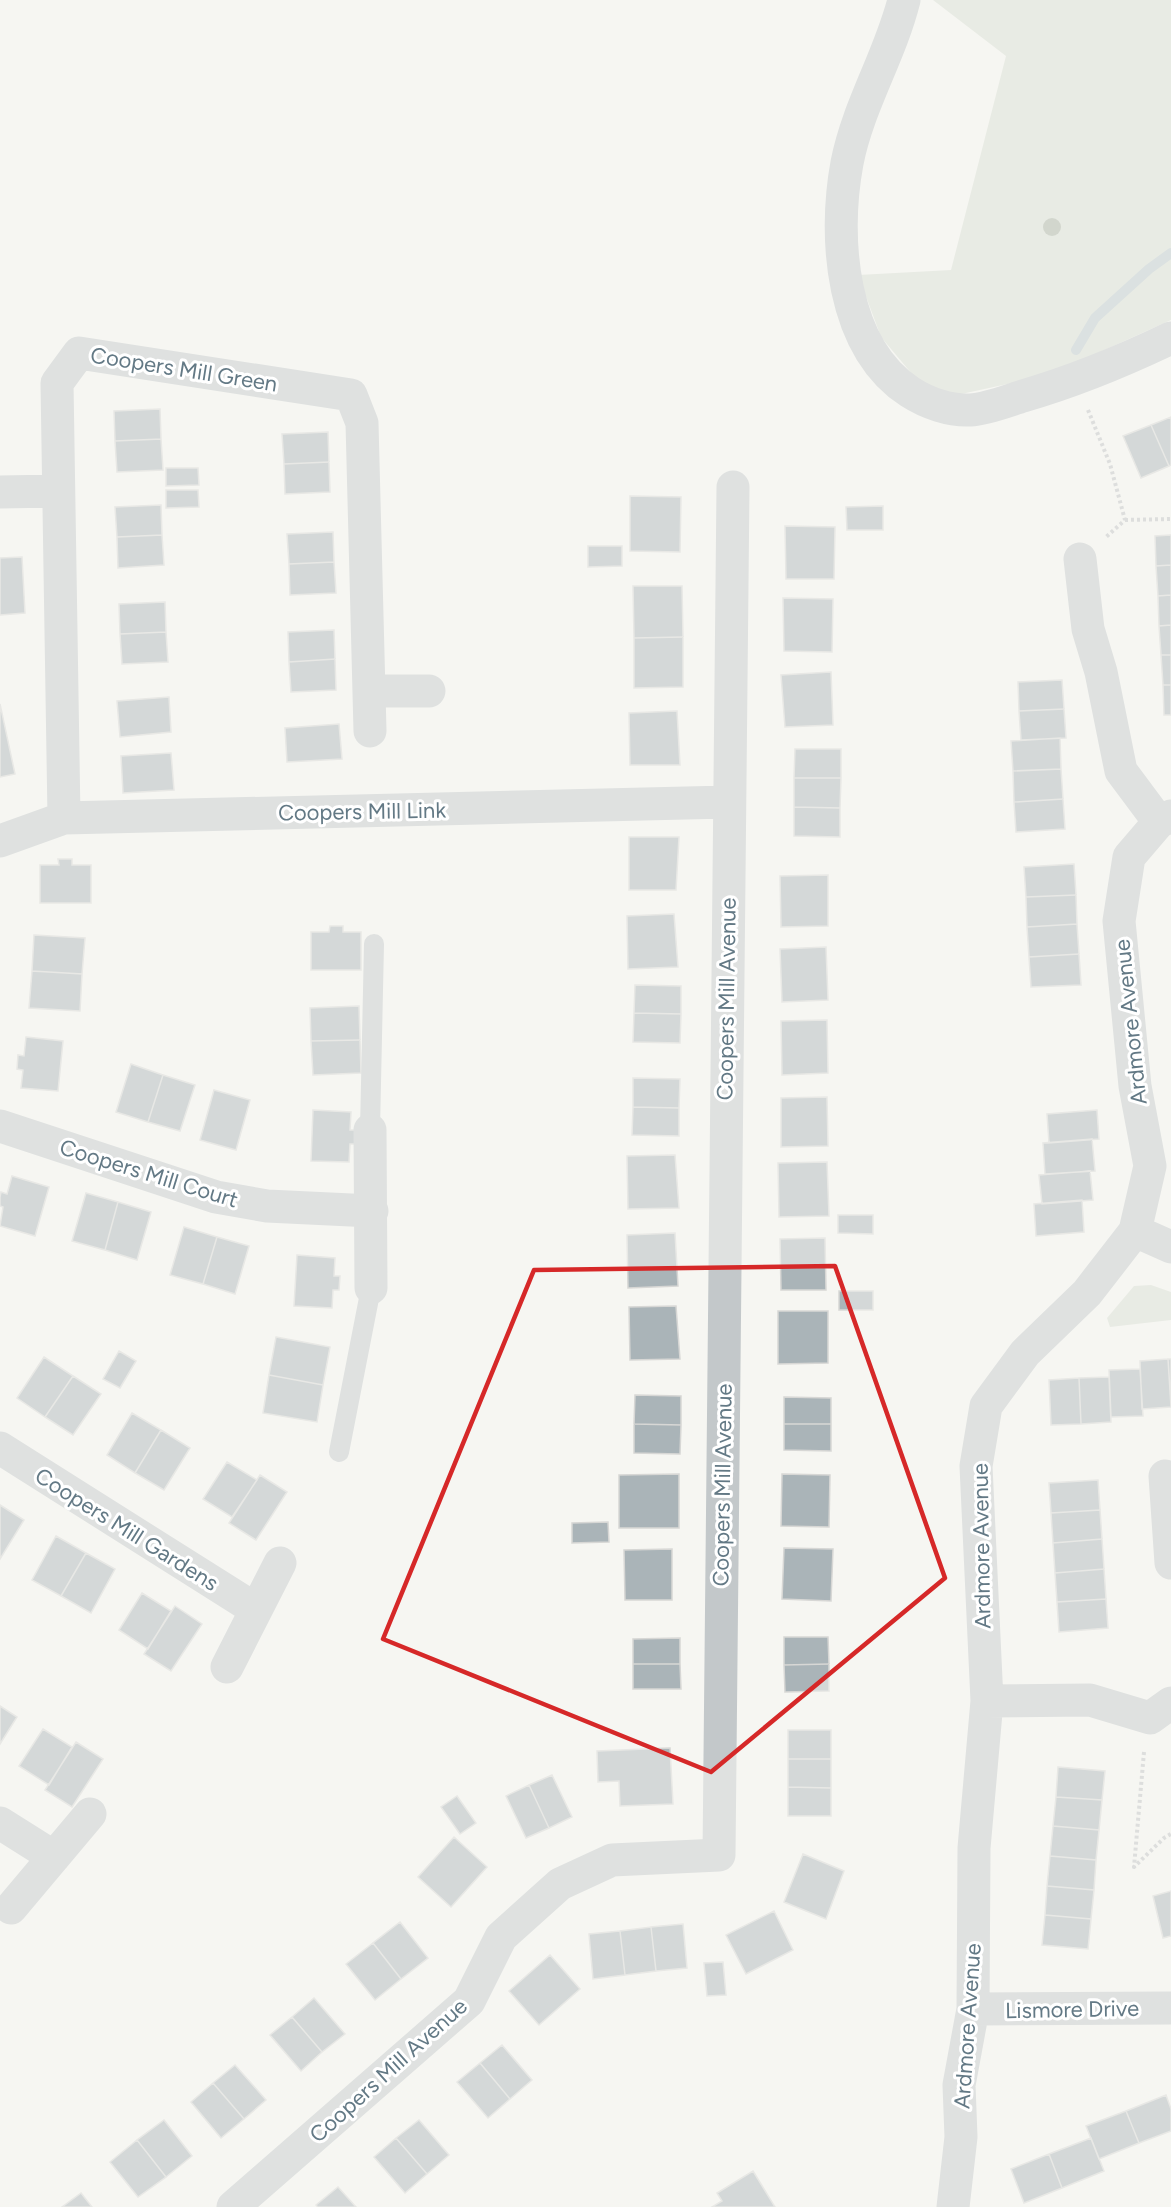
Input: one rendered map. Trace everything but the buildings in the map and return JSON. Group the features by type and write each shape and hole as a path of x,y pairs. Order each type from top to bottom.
{"street":[{"path":"904,0 895,30 858,123 847,163 842,215 844,264 851,302 860,333 876,361 898,383 920,398 943,407 970,410 1076,380 1171,338"},
{"name":"Coopers Mill Green","path":"64,818 57,382 79,353 351,395 362,423 370,731"},
{"name":"Coopers Mill Avenue","path":"234,2207 469,2001 501,1937 560,1884 612,1860 718,1855 733,487"},
{"path":"0,492 57,490"},
{"name":"Ardmore Avenue","path":"953,2207 960,2137 959,2085 973,2009 974,1848 987,1701 976,1466 986,1407 1025,1353 1088,1293 1135,1231 1150,1166 1136,1086 1119,921 1129,857 1165,819 1121,771 1101,672 1088,629 1080,559"},
{"path":"369,691 429,692"},
{"name":"Coopers Mill Link","path":"0,841 64,818 728,802"},
{"name":"Coopers Mill Court","path":"0,1126 216,1197 267,1206 372,1211"},
{"path":"370,1130 371,1288"},
{"path":"1135,1231 1171,1247"},
{"name":"Coopers Mill Gardens","path":"0,1448 255,1609"},
{"path":"1165,1476 1171,1563"},
{"path":"227,1667 280,1563"},
{"path":"987,1701 1090,1700 1161,1711"},
{"path":"11,1908 90,1814"},
{"path":"0,1823 54,1857"},
{"name":"Lismore Drive","path":"973,2009 1171,2008"}],"lane":[{"path":"370,1130 374,944"},
{"path":"339,1452 371,1288"}],"path":[{"path":"1076,380 1110,464 1125,520"},
{"path":"1080,559 1125,520 1171,519"},
{"path":"1161,1711 1140,1772 1134,1867 1171,1834"}],"highlighted area":[{"path":"835,1266 945,1578 711,1772 383,1639 534,1270"}],"shaded area":[{"path":"933,0 1171,0 1171,320 1049,375 952,396 917,380 881,337 858,275 951,270 1006,56"},
{"path":"1151,1285 1171,1292 1171,1320 1110,1327 1107,1318 1134,1286"}],"waterway":[{"path":"1076,350 1095,318 1149,269 1171,253"}]}
